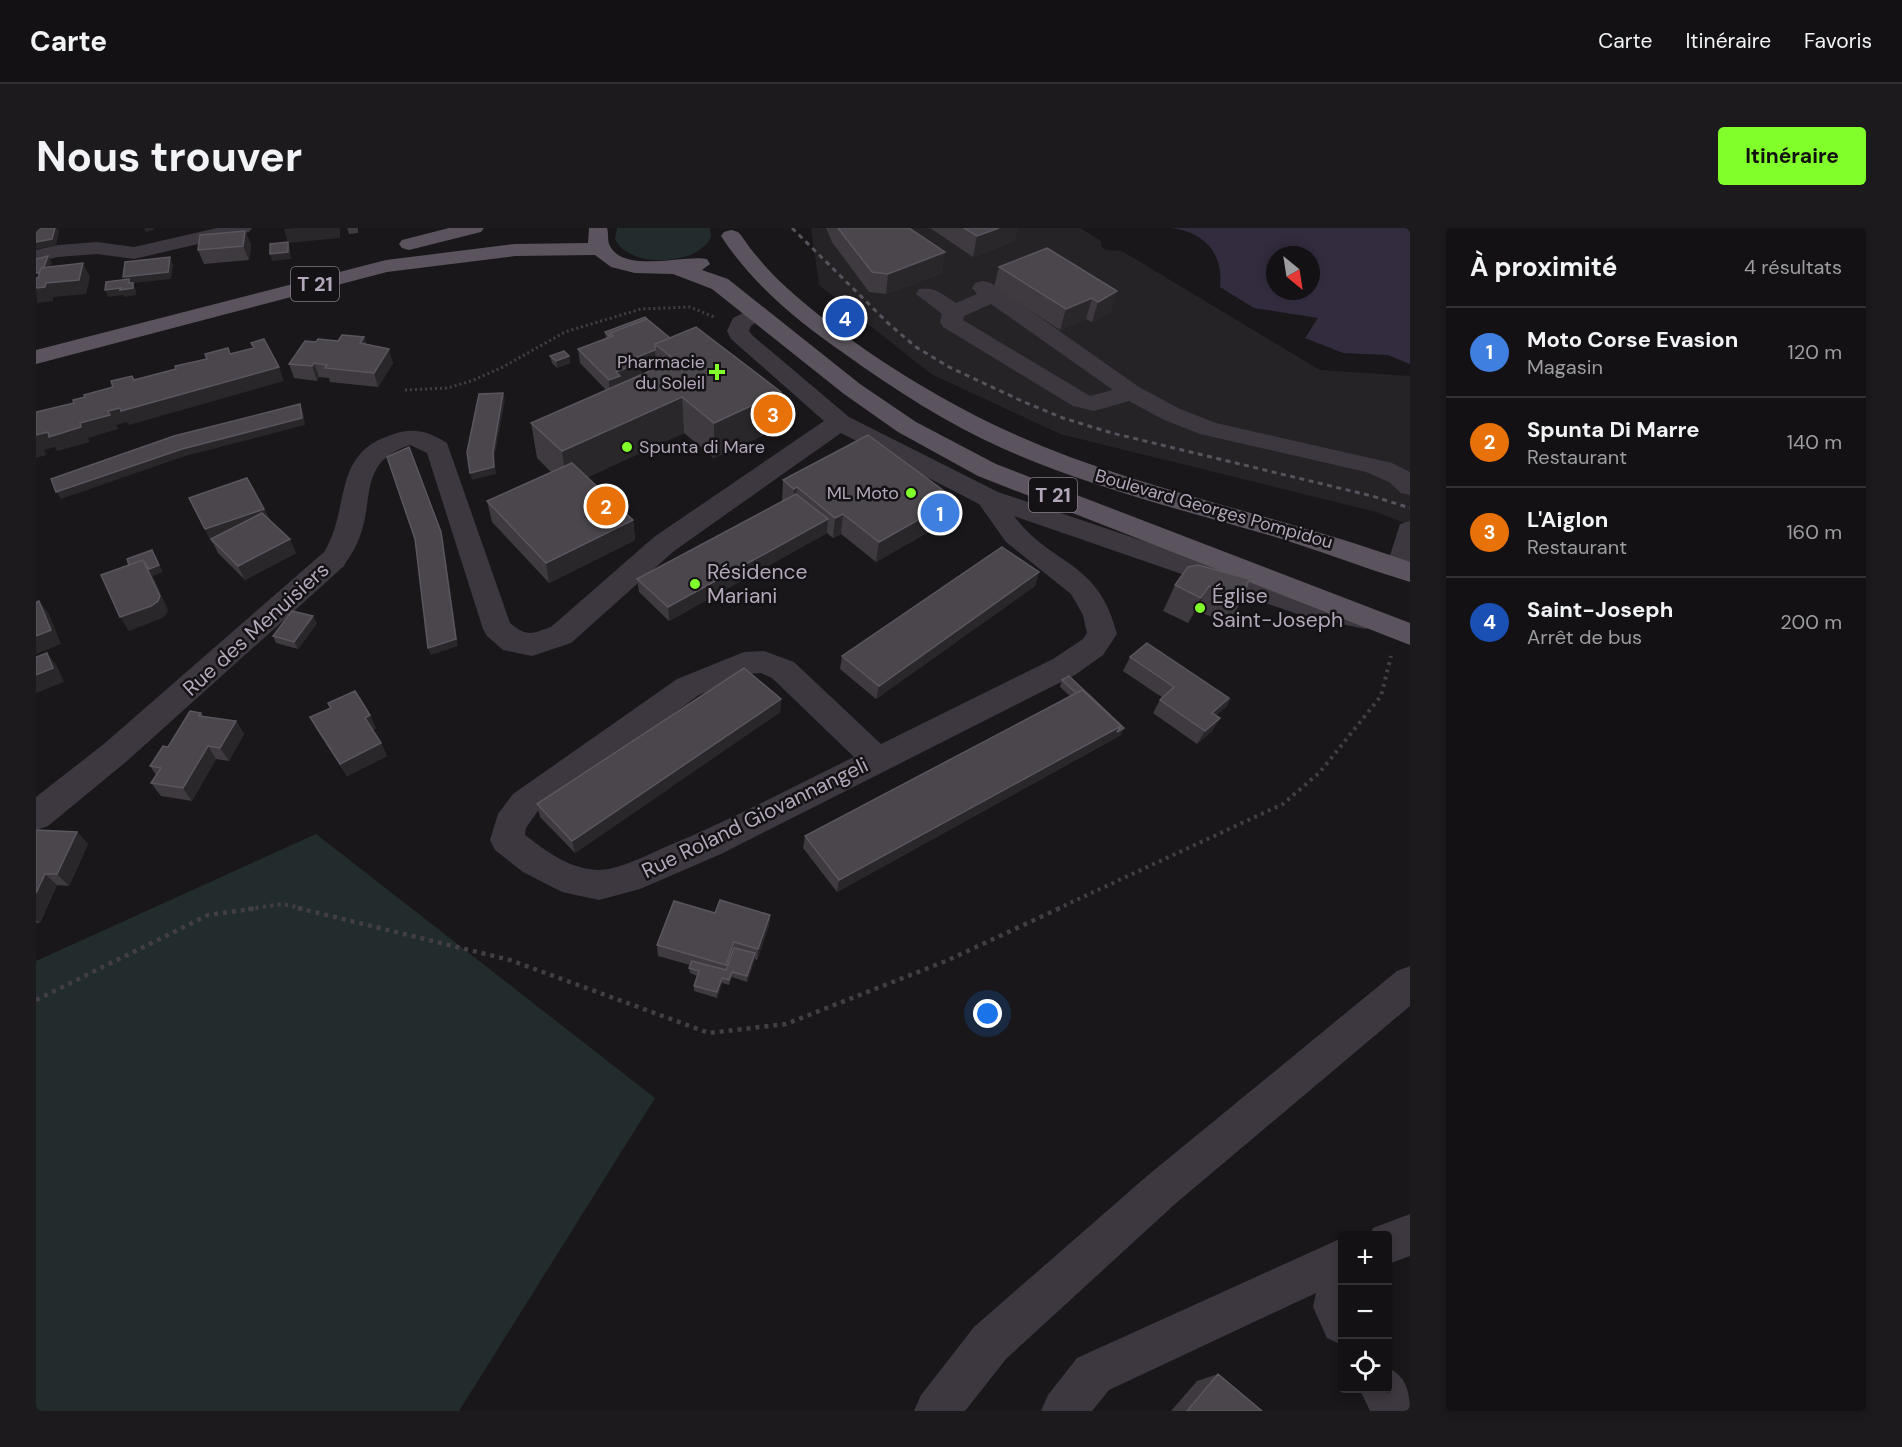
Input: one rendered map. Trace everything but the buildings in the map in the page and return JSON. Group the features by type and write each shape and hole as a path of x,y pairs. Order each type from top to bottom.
{"main road":[{"name":"T 21","path":"36,340 474,228"},
{"name":"T 21","path":"36,357 386,266 600,239"},
{"path":"600,239 610,257 624,264 659,270 678,269 698,264 724,243"},
{"name":"Boulevard Georges Pompidou","path":"724,243 745,258 820,326 884,372 942,409 1015,445 1071,467 1341,547 1405,570"},
{"name":"Boulevard Georges Pompidou","path":"678,269 710,279 749,318 907,427 987,470 1396,628"}],"street":[{"path":"36,256 58,251 97,248 134,253 242,228"},
{"path":"1131,392 1094,404 1082,401 951,322 954,312 988,291 1131,392 1171,414 1209,429 1372,465 1391,472 1406,481 1410,487"},
{"path":"927,294 954,312"},
{"path":"749,318 738,331 742,339 840,422 989,498 1312,609 1396,628"},
{"name":"Rue des Menuisiers","path":"36,816 116,752 334,559 345,541 361,474 370,456 388,444 409,437 423,439 438,450 497,629 513,642 532,645 561,635 653,553 840,422"},
{"name":"Rue Roland Giovannangeli","path":"877,759 783,670 764,662 744,663 688,687 525,803 510,824 507,840 536,862 562,877 599,885 640,874 709,844 1064,667 1094,647 1102,634 1099,615 1089,596 1059,567 1017,537 989,498"},
{"path":"1405,570 1410,530"},
{"path":"937,1411 990,1343 1161,1190 1410,983"},
{"path":"1392,1242 1410,1235"},
{"path":"1064,1411 1093,1374 1338,1261"},
{"path":"1338,1291 1335,1307 1338,1314"},
{"path":"1384,1393 1396,1411"}],"path":[{"path":"405,390 447,388 471,381 501,368 565,332 641,309 690,307 714,318 749,318"},
{"path":"36,1000 208,915 283,903 510,960 709,1033 786,1024 946,961 1283,804 1320,772 1381,696 1396,628"}],"shaded area":[{"path":"617,228 710,228 711,237 704,247 692,254 663,260 648,259 623,249 615,239"},
{"path":"811,228 1080,228 1101,241 1101,246 1106,250 1122,251 1320,370 1410,376 1410,525 1376,512 1060,434 931,374 819,285"},
{"path":"1171,228 1410,228 1410,364 1388,355 1343,353 1305,338 1318,318 1254,308 1220,287 1219,264 1215,254 1202,239"},
{"path":"316,834 655,1098 459,1411 36,1411 36,961"}],"railway":[{"path":"792,228 890,325 916,347 949,367 1024,402 1063,418 1112,433 1372,496 1410,508"}],"place":[{"name":"Saint-Joseph","path":"845,318"},
{"name":"Pharmacie du Soleil","path":"717,372"},
{"name":"L'Aiglon","path":"773,414"},
{"name":"Spunta di Mare","path":"627,447"},
{"name":"ML Moto","path":"911,493"},
{"name":"Spunta Di Marre","path":"606,506"},
{"name":"Moto Corse Evasion","path":"940,513"},
{"name":"Résidence Mariani","path":"695,584"},
{"name":"Église Saint-Joseph","path":"1200,608"}]}
